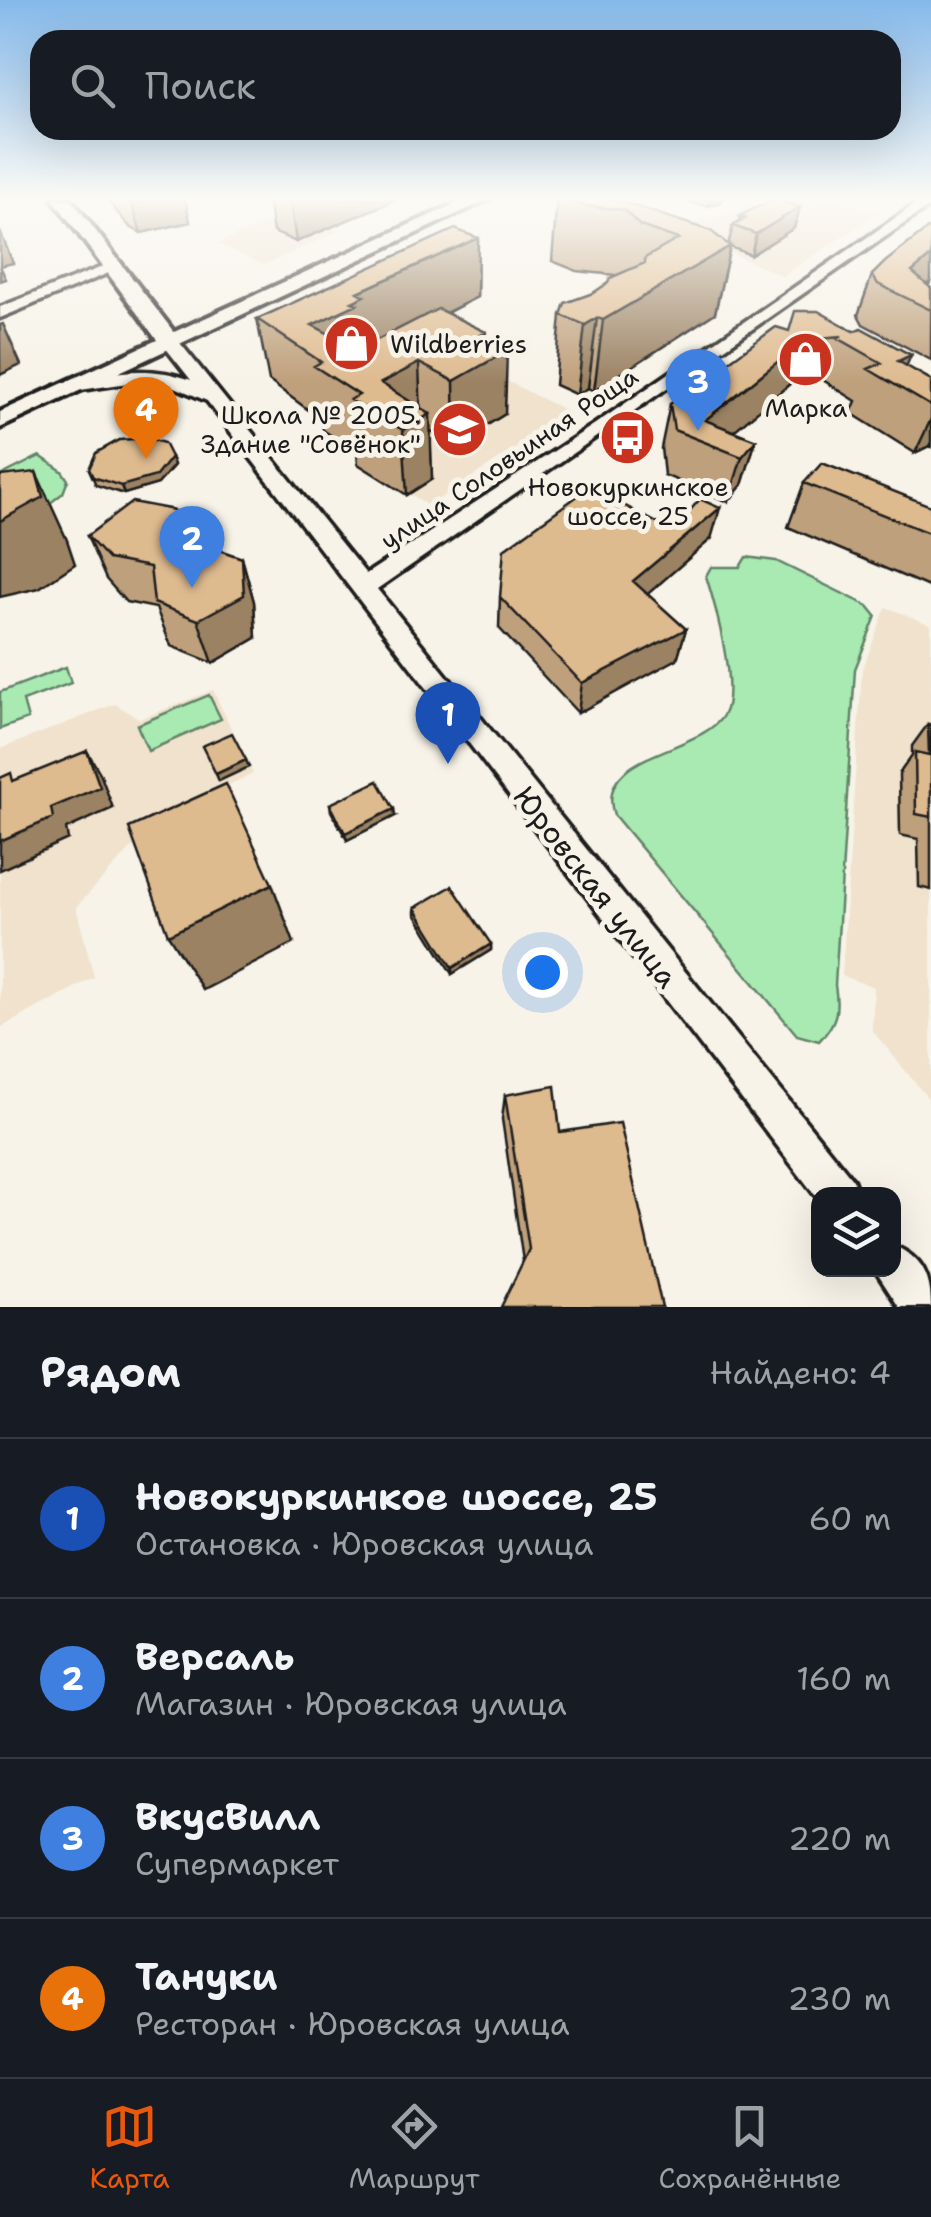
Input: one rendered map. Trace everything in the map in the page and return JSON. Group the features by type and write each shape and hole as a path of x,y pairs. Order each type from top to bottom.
{"main road":[{"path":"110,260 163,334"},
{"path":"0,421 73,386 163,334 318,260"},
{"path":"0,398 337,260"}],"street":[{"name":"улица Соловьиная Роща","path":"362,588 843,260"},
{"path":"0,312 115,267"},
{"name":"Юровская улица","path":"163,334 833,1187"},
{"path":"73,386 123,374 152,373 180,380 220,404"},
{"path":"901,1276 924,1307"}],"shaded area":[{"path":"746,260 807,260 782,276"},
{"name":"Школа № 2005. Здание \"Совёнок\"","path":"452,353 570,413 428,506 409,493 352,408"},
{"path":"886,607 931,625 931,1102 872,1030 874,987 842,976 862,671"},
{"path":"213,690 253,774 164,814 76,907 94,977 0,1028 0,749 115,704 140,719"}],"green space":[{"path":"40,456 68,480 63,493 49,504 0,476"},
{"path":"746,557 776,561 868,606 876,616 855,669 836,1009 830,1028 819,1041 797,1035 614,815 612,794 619,778 634,766 712,727 724,714 728,702 727,666 706,576 711,567 740,567"},
{"path":"66,667 71,683 23,701 28,719 0,729 0,692"},
{"path":"209,695 221,719 148,751 137,725"}],"building":[{"path":"387,260 429,260 358,292 365,296 352,302 357,304 312,325 359,349 438,309 486,332 477,337 507,351 454,381 419,363 381,383 430,414 403,430 350,400 359,395 314,366 321,362 257,319"},
{"path":"645,260 706,260 603,320 597,318 585,325 561,315 565,303 593,293 610,278"},
{"path":"926,260 912,272 931,288 931,310 878,284 872,275 885,262"},
{"path":"795,311 818,311 854,331 861,328 911,355 898,361 931,380 931,406 868,369 882,363 838,338 842,336 806,339 705,420 756,440 742,457 674,430 670,404 776,327 789,331"},
{"path":"147,438 164,443 171,457 156,476 121,486 93,477 89,469 96,453 119,440"},
{"path":"822,463 931,506 931,534 804,483"},
{"path":"36,472 43,497 0,521 0,476"},
{"path":"590,487 672,531 700,499 720,508 633,581 686,629 582,683 500,597 504,549"},
{"path":"132,502 174,510 196,542 242,558 244,595 198,620 154,603 150,567 108,559 87,536"},
{"path":"928,724 931,725 931,817 916,814 915,752 929,755"},
{"path":"232,733 246,760 216,774 202,746"},
{"path":"87,751 100,787 51,808 53,818 0,841 0,778 11,773 13,781"},
{"path":"378,781 394,809 345,833 330,804"},
{"path":"226,784 272,884 168,935 129,828"},
{"path":"452,886 491,944 452,968 415,908"},
{"path":"555,1086 560,1132 620,1123 662,1307 501,1307 529,1249 505,1095"}],"place":[{"name":"Wildberries","path":"351,344"},
{"name":"Марка","path":"806,359"},
{"name":"Школа № 2005. Здание \"Совёнок\"","path":"460,429"},
{"name":"ВкусВилл","path":"698,431"},
{"name":"Новокуркинское шоссе, 25","path":"628,438"},
{"name":"Тануки","path":"146,459"},
{"name":"Версаль","path":"192,588"},
{"name":"Новокуркинкое шоссе, 25","path":"448,764"}]}
